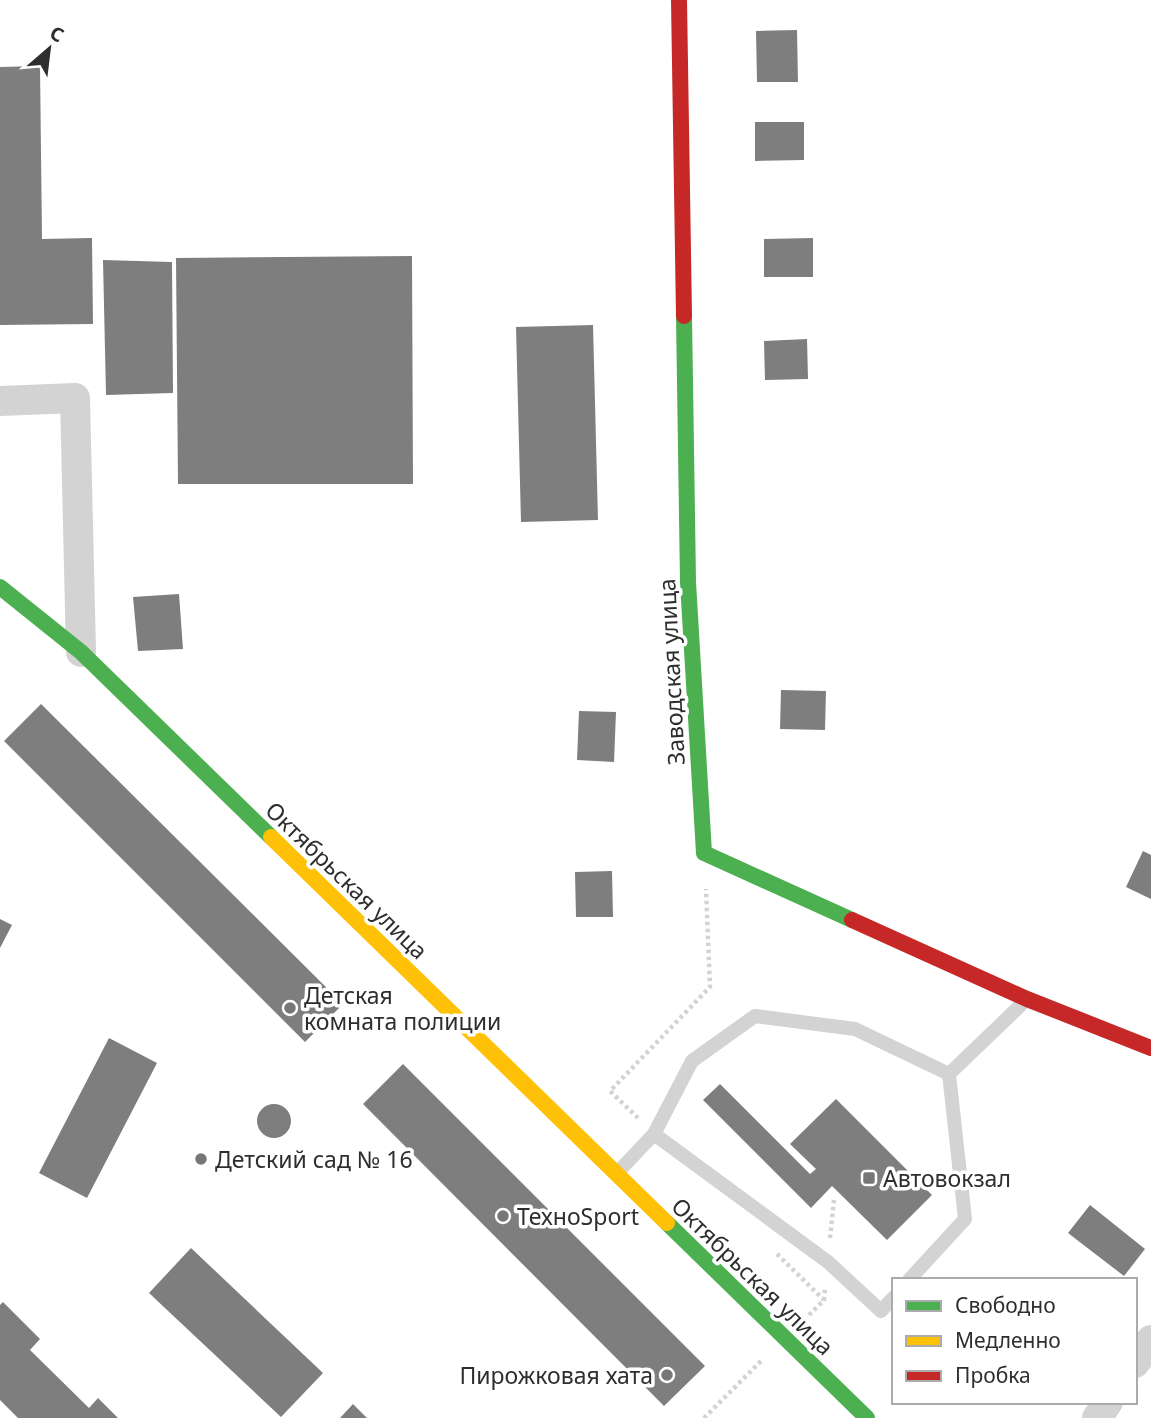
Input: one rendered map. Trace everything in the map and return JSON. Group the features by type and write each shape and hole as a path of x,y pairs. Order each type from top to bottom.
{"street":[{"name":"Заводская улица","path":"679,0 688,582 704,853 1027,999 1151,1048"},
{"path":"0,401 75,398 81,652"},
{"name":"Октябрьская улица","path":"0,587 81,652 867,1418"},
{"path":"1137,1360 1151,1340"}],"lane":[{"path":"949,1074 1027,999"},
{"path":"616,1174 654,1134 692,1061 755,1016 855,1029 949,1074"},
{"path":"911,1278 965,1219 949,1074"},
{"path":"654,1134 828,1262 881,1311 892,1299"}],"building":[{"path":"797,30 798,82 757,82 756,31"},
{"path":"40,66 42,239 92,238 93,324 0,325 0,67"},
{"path":"755,122 804,122 804,160 755,161"},
{"path":"813,238 813,277 764,277 764,239"},
{"path":"412,256 413,484 178,484 176,258"},
{"path":"103,260 172,262 173,393 106,395"},
{"path":"593,325 598,520 521,522 516,327"},
{"path":"807,339 808,379 765,380 764,341"},
{"path":"179,594 183,649 138,651 133,597"},
{"path":"781,690 826,691 825,730 780,729"},
{"path":"41,704 343,1004 305,1042 4,741"},
{"path":"579,711 616,712 614,762 577,760"},
{"path":"1143,851 1151,855 1151,899 1126,887"},
{"path":"612,871 613,917 576,917 575,872"},
{"path":"0,919 12,925 0,948"},
{"path":"109,1038 157,1063 87,1198 39,1173"},
{"path":"403,1064 705,1366 664,1406 363,1104"},
{"name":"Автовокзал","path":"720,1084 810,1174 816,1169 790,1144 836,1099 932,1195 887,1240 832,1186 811,1208 703,1100"},
{"path":"274,1104 286,1109 291,1121 286,1133 274,1138 262,1133 257,1121 262,1109"},
{"path":"1090,1205 1145,1249 1124,1276 1068,1233"},
{"path":"191,1248 323,1373 281,1417 149,1293"},
{"path":"3,1302 40,1339 30,1350 89,1408 98,1398 118,1418 18,1418 0,1400 0,1305"},
{"path":"353,1404 367,1418 340,1418"}],"traffic: fast":[{"path":"684,316 688,582 704,853 852,920"},
{"path":"0,587 81,652 271,837"},
{"path":"667,1223 867,1418"}],"traffic: slow":[{"path":"271,837 667,1223"}],"traffic: jam":[{"path":"679,0 684,316"},
{"path":"852,920 1027,999 1151,1048"}],"place":[{"name":"Детская комната полиции","path":"290,1008"},
{"name":"Детский сад № 16","path":"201,1159"},
{"name":"Автовокзал","path":"869,1178"},
{"name":"ТехноSport","path":"503,1216"},
{"name":"Пирожковая хата","path":"667,1375"}]}
